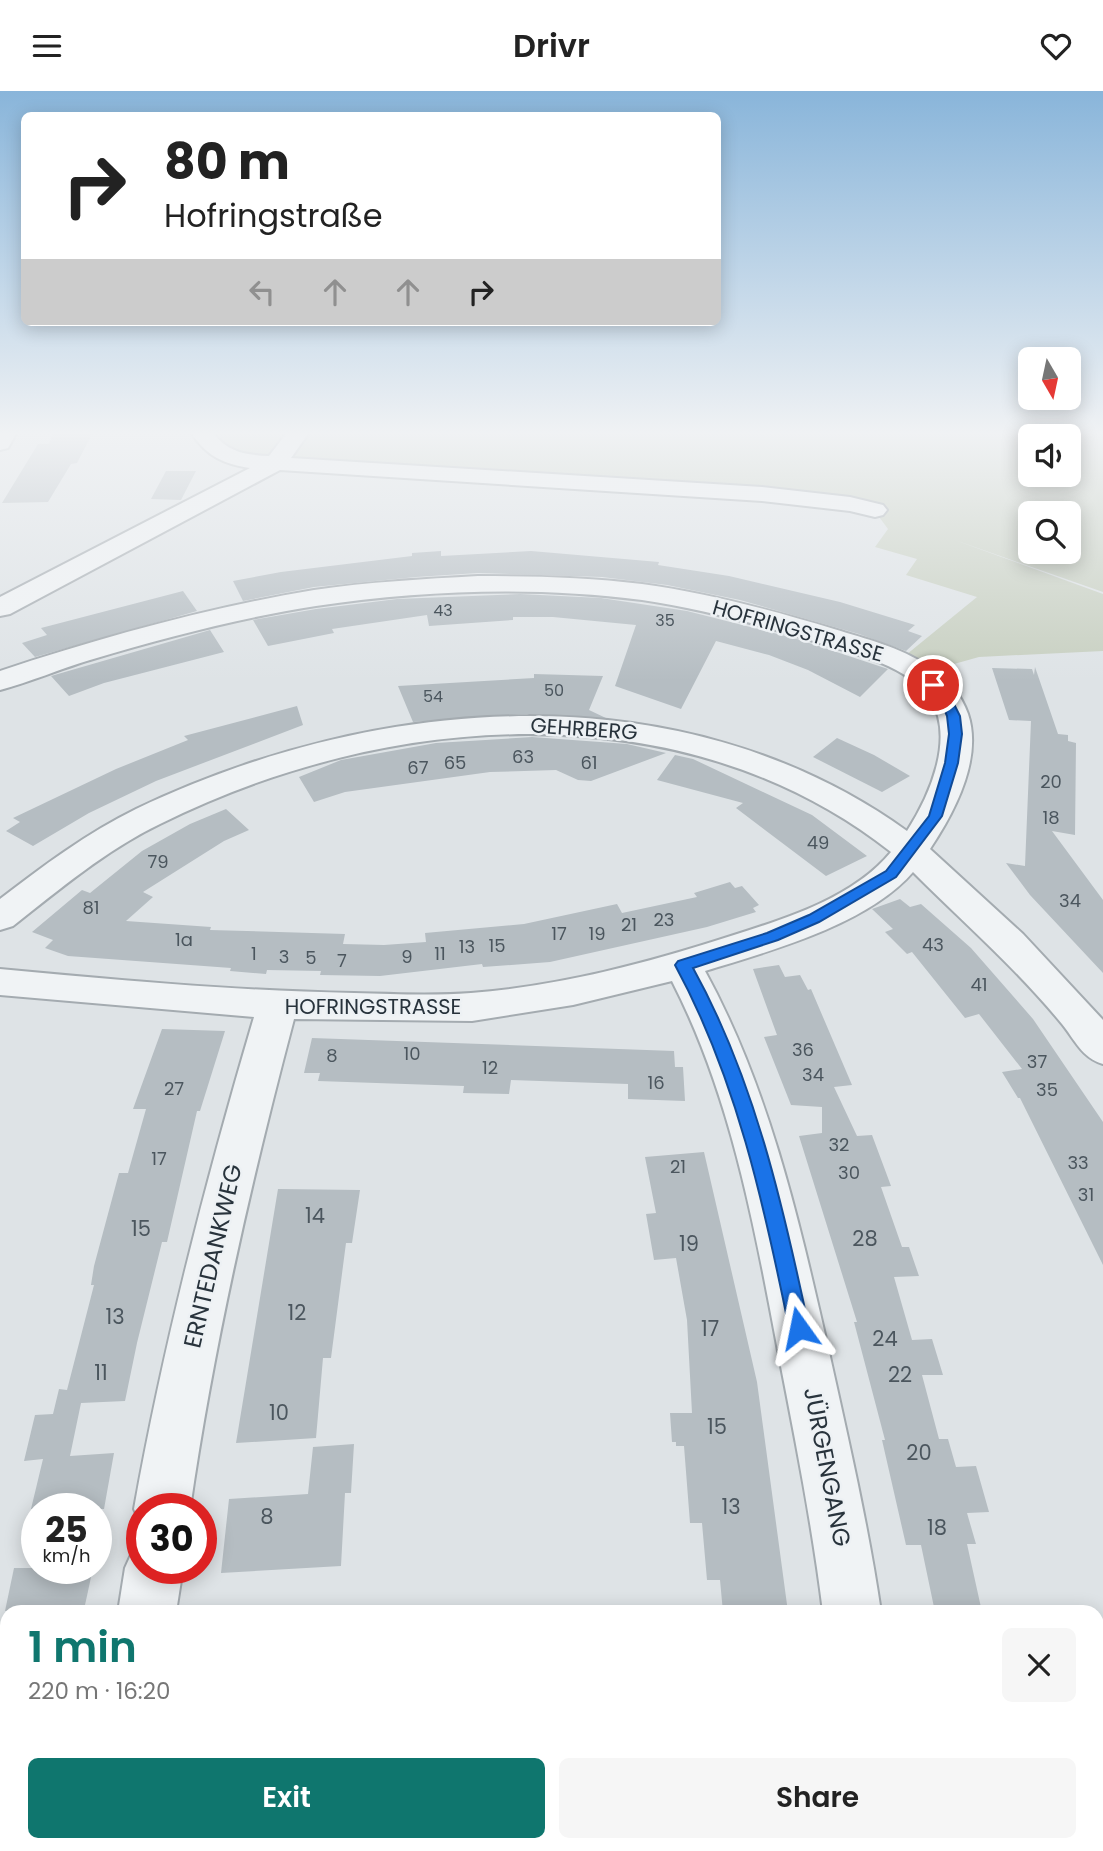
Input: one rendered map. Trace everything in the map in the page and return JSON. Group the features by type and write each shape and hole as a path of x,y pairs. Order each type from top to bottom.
{"street":[{"path":"0,608 175,516"},
{"name":"HOFRINGSTRASSE","path":"0,681 105,646 179,627 345,594 430,586 506,584 639,592 715,605 778,621 896,659 915,670 946,698 953,716 955,734 951,763 935,816 891,874 814,918 772,936 683,965 603,986 469,1007 277,1007 0,982"},
{"name":"GEHRBERG","path":"0,919 33,889 89,850 141,819 248,773 310,754 382,738 458,727 588,727 643,733 708,747 764,765 815,789 874,824 911,850 1024,957 1053,987 1103,1049"},
{"name":"JÜRGENGANG","path":"683,965 708,1010 751,1130 783,1251 851,1605"},
{"name":"ERNTEDANKWEG","path":"165,1493 204,1290 240,1134 277,1007"},
{"path":"148,1605 151,1584"}],"green space":[{"path":"879,516 1018,516 1018,562 952,539 1103,594 1103,651 979,657 954,664 933,678 901,659 977,597 906,575 917,559 875,547 888,529"},
{"path":"1081,516 1103,516 1103,592 1023,564 1081,564"}],"building":[{"path":"441,551 441,556 531,551 659,562 658,565 729,576 840,602 915,625 908,631 922,636 906,651 859,634 740,600 667,585 602,577 478,573 416,577 314,587 243,601 233,581 281,572 412,556 412,553"},
{"path":"183,591 197,611 35,657 22,643 47,635 41,628"},
{"path":"520,594 601,598 687,611 797,639 888,669 860,697 808,670 769,655 716,641 681,709 615,686 636,625 553,617 513,617 513,620 429,626 427,615 332,629 334,633 268,646 253,620 397,599"},
{"path":"210,630 224,652 104,683 69,696 51,676"},
{"path":"1035,667 1058,734 1068,735 1068,741 1076,743 1075,835 1052,831 1103,900 1103,973 1030,895 1006,863 1025,866 1031,721 1009,720 992,668 1032,669 1034,675"},
{"path":"534,674 603,676 589,710 608,719 527,714 413,722 398,686 534,678"},
{"path":"297,706 303,725 156,781 89,813 33,846 6,831 20,822 13,818 116,769 188,740 184,736"},
{"path":"532,737 627,744 666,753 591,781 578,780 556,770 490,772 345,792 314,802 299,777 341,760 436,743"},
{"path":"837,738 910,776 882,792 813,757"},
{"path":"675,755 693,759 812,815 867,856 826,876 736,808 743,803 657,780"},
{"path":"226,809 249,830 224,841 143,892 153,897 126,921 211,927 210,930 345,934 343,944 384,945 426,942 425,933 524,924 617,904 622,913 697,897 694,893 730,882 735,888 742,886 759,905 753,908 756,912 707,927 550,962 483,967 482,964 380,976 320,975 321,971 267,970 266,974 230,971 231,968 68,956 45,948 53,940 32,932 82,890 90,893 142,851 190,824"},
{"path":"900,899 910,907 921,904 971,948 1033,1019 1103,1122 1103,1265 1020,1098 1002,1072 1022,1069 979,1014 965,1018 912,952 907,954 885,932 893,929 872,909"},
{"path":"779,965 785,977 800,975 808,990 811,989 852,1085 834,1087 857,1136 872,1135 891,1186 881,1187 902,1247 909,1247 919,1276 894,1277 912,1340 932,1339 943,1375 922,1375 939,1439 948,1439 956,1467 976,1466 989,1512 967,1513 976,1544 967,1544 980,1605 934,1605 921,1545 906,1545 882,1440 885,1440 854,1322 857,1322 799,1136 822,1133 822,1107 791,1105 764,1037 777,1035 753,969"},
{"path":"162,1029 225,1031 200,1111 197,1111 167,1242 162,1242 125,1401 81,1403 70,1456 114,1453 107,1493 35,1493 43,1459 24,1461 35,1415 53,1414 59,1389 67,1390 94,1285 91,1285 94,1266 119,1173 128,1173 146,1109 133,1109"},
{"path":"312,1038 674,1051 675,1067 683,1067 685,1101 628,1099 628,1084 511,1080 509,1094 463,1093 464,1086 318,1081 320,1073 304,1073"},
{"path":"704,1152 757,1382 787,1605 722,1605 720,1580 707,1580 702,1523 690,1523 684,1446 676,1446 676,1442 672,1442 670,1413 692,1413 687,1320 676,1258 654,1260 646,1214 656,1213 645,1157"},
{"path":"278,1189 360,1190 352,1243 346,1243 331,1358 323,1358 316,1438 236,1443"},
{"path":"354,1444 351,1493 345,1493 341,1566 221,1573 229,1499 308,1494 313,1447"},
{"path":"14,1568 21,1568 21,1584 90,1584 85,1605 6,1605"}],"route":[{"path":"799,1328 783,1251 751,1130 708,1010 683,965 772,936 814,918 891,874 935,816 944,794 951,763 955,734 953,716 946,698 933,685"}]}
